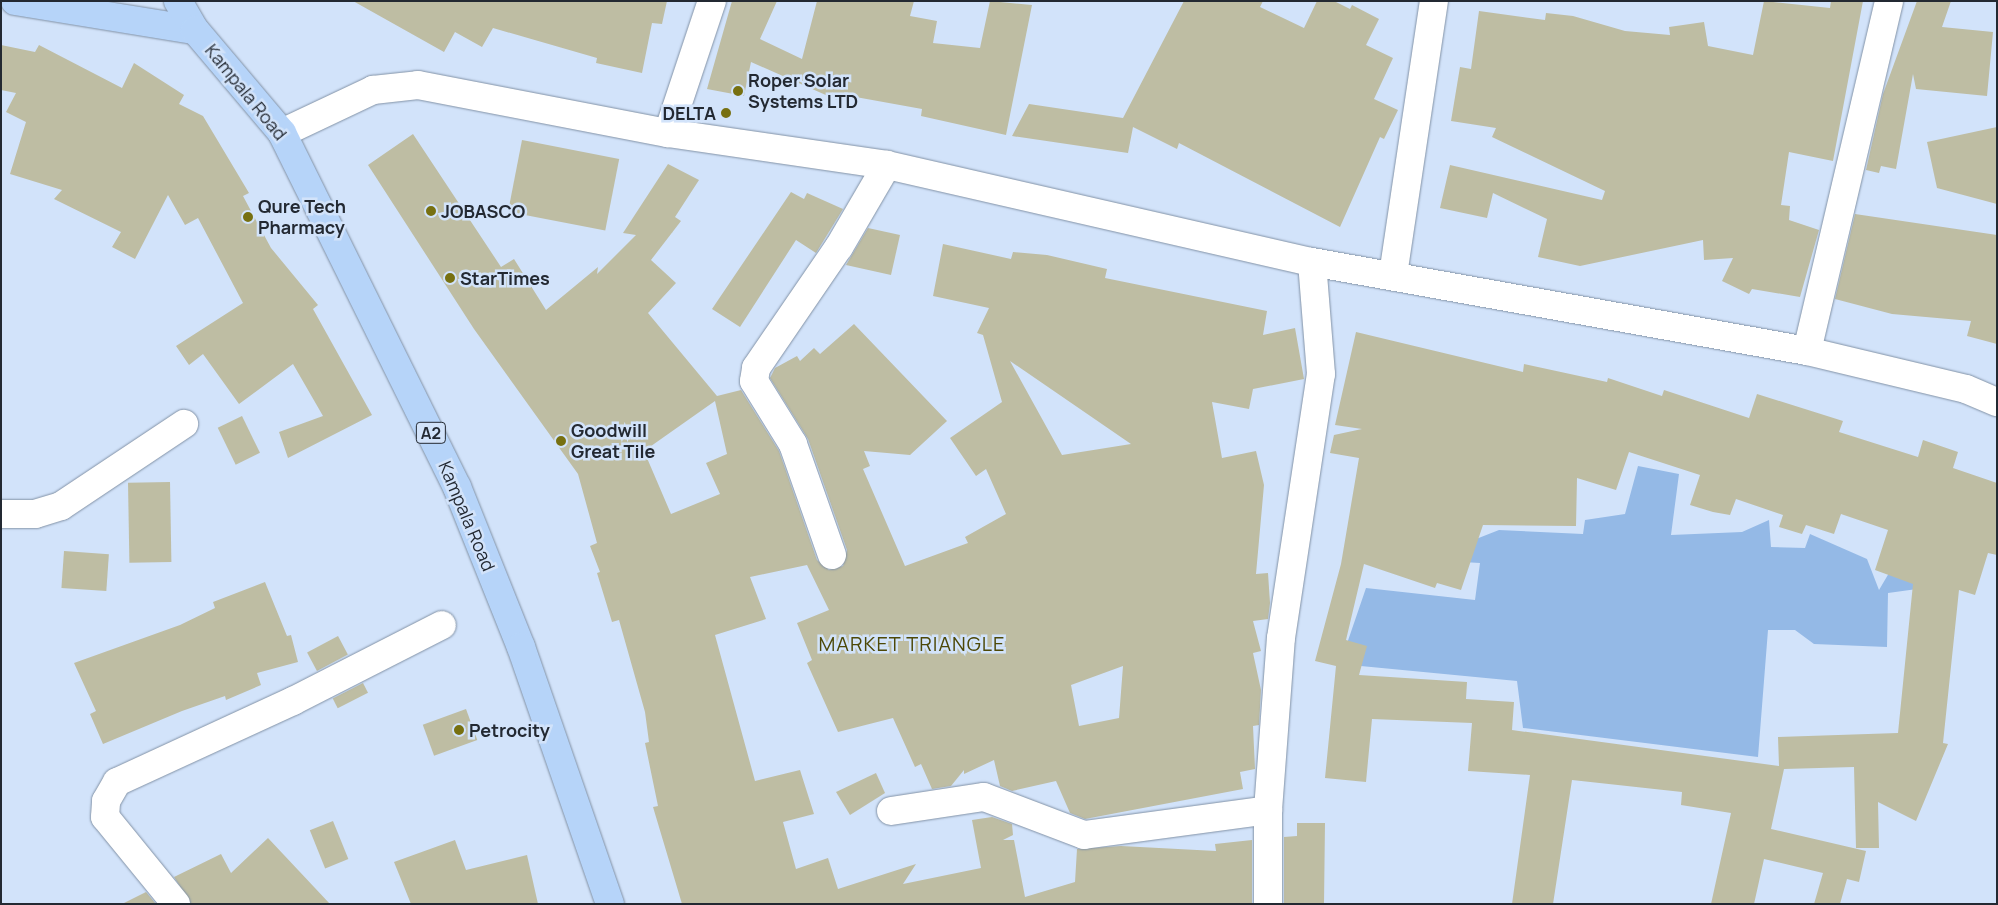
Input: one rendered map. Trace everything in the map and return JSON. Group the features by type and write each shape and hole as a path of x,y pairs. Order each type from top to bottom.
{"main road":[{"path":"16,1 195,30"},
{"name":"Kampala Road","path":"178,1 195,30 282,133 458,487 521,647 610,904"}],"street":[{"path":"668,133 712,1"},
{"path":"1393,274 1434,1"},
{"path":"1807,351 1889,1"},
{"path":"282,133 373,90 418,85 668,133 887,165 1312,262 1393,274 1807,351 1966,389 1997,402"},
{"path":"832,555 793,444 754,381 756,368 839,247 887,165"},
{"path":"1268,904 1268,810 1281,638 1321,374 1312,262"},
{"path":"1,514 34,514 61,506 184,424"},
{"path":"176,904 105,817 106,802 117,782 293,701 442,625"},
{"path":"891,811 984,797 1084,835 1268,810"}],"shaded area":[{"path":"1638,466 1679,474 1671,535 1742,532 1769,520 1771,547 1805,548 1810,534 1867,559 1879,590 1889,573 1906,570 1917,589 1888,593 1887,647 1814,644 1795,630 1768,630 1758,757 1523,728 1517,681 1340,664 1366,588 1475,600 1480,563 1463,562 1471,541 1499,530 1583,534 1585,520 1625,514"}],"building":[{"path":"353,1 667,1 662,24 652,23 642,73 596,63 597,58 493,28 482,47 455,32 444,52"},
{"path":"732,1 777,1 760,39 802,59 817,1 914,1 910,16 937,21 933,43 980,48 990,1 1032,5 1006,135 921,116 922,109 839,94 837,100 751,62 744,96 707,89"},
{"path":"1184,1 1263,1 1260,7 1304,28 1317,1 1334,1 1350,9 1352,5 1379,19 1366,45 1393,58 1374,99 1398,110 1384,139 1380,137 1340,227 1179,143 1177,149 1133,127 1128,153 1012,136 1029,104 1123,118"},
{"path":"1764,1 1830,8 1831,1 1863,1 1833,161 1789,152 1781,205 1790,206 1789,220 1819,230 1800,297 1752,289 1749,294 1722,281 1733,258 1704,260 1703,240 1580,266 1538,257 1547,219 1493,193 1487,218 1440,208 1450,165 1602,200 1605,191 1492,137 1496,128 1451,121 1460,67 1471,69 1479,11 1545,20 1546,13 1573,16 1625,31 1670,35 1669,27 1704,22 1708,46 1753,55"},
{"path":"1917,1 1951,1 1942,27 1993,32 1987,96 1916,89 1913,74 1896,169 1881,166 1879,173 1866,170 1883,94"},
{"path":"1,45 35,52 39,45 122,88 134,63 184,95 179,104 203,116 249,193 243,196 271,248 318,305 313,309 372,415 288,458 279,432 323,416 293,364 239,404 203,354 189,365 176,346 243,303 198,218 185,225 168,195 135,259 112,247 121,232 54,199 62,190 10,174 26,122 6,112 16,93 1,90"},
{"path":"1997,127 1997,204 1937,188 1927,142"},
{"path":"413,134 501,267 514,259 546,310 598,267 597,274 636,235 623,233 668,164 699,180 675,217 681,221 651,260 676,283 648,313 717,396 741,390 779,451 817,560 829,570 843,566 847,550 808,439 770,378 775,368 797,356 800,361 814,348 820,354 854,324 947,421 910,455 864,451 870,466 863,469 905,566 968,543 965,537 1006,514 986,469 976,476 950,438 1002,402 983,335 977,333 989,308 933,296 943,244 1011,259 1013,252 1047,255 1107,269 1105,278 1267,311 1263,335 1295,328 1304,379 1253,389 1249,409 1212,402 1222,458 1256,451 1264,485 1256,574 1268,573 1270,603 1268,619 1253,621 1261,651 1253,653 1261,690 1259,725 1253,726 1255,769 1240,772 1243,789 1085,819 1070,813 1056,781 1012,791 1000,786 994,760 964,774 964,770 951,786 932,789 921,764 915,767 893,718 838,732 807,663 812,660 797,623 829,610 807,565 750,577 766,619 715,635 755,781 800,770 814,814 783,822 796,869 828,858 838,889 916,864 903,884 981,868 972,820 992,817 1012,824 1013,835 1003,840 1014,840 1025,897 1075,882 1077,849 1121,846 1216,851 1215,844 1252,840 1252,904 682,904 653,807 658,806 645,743 649,742 645,712 619,620 612,622 597,573 600,572 590,546 597,543 578,474 474,329 368,165","holes":["1010,361 1131,444 1062,455","715,401 727,454 706,463 720,494 671,514 644,451","1123,666 1119,718 1079,726 1071,685"]},
{"path":"522,140 619,159 605,231 508,212"},
{"path":"791,192 804,199 807,193 843,209 816,253 796,240 740,327 712,309"},
{"path":"1855,214 1997,235 1997,344 1967,336 1971,321 1892,314 1835,299"},
{"path":"868,228 900,235 891,275 846,265"},
{"path":"1356,332 1523,372 1524,364 1607,382 1608,378 1662,396 1664,390 1749,418 1757,394 1843,421 1839,432 1918,457 1923,440 1958,452 1953,468 1997,483 1997,555 1988,553 1975,595 1959,590 1943,743 1948,744 1916,821 1878,802 1879,848 1856,848 1854,767 1784,769 1771,829 1866,851 1859,882 1847,879 1840,904 1814,904 1823,873 1764,859 1754,904 1711,904 1731,813 1681,805 1682,792 1572,780 1553,904 1512,904 1530,775 1468,771 1472,723 1372,719 1366,782 1325,778 1336,666 1315,661 1341,564 1359,458 1330,453 1334,435 1362,429 1335,425","holes":["1629,452 1700,475 1690,505 1713,512 1730,515 1736,499 1783,515 1779,527 1802,534 1806,525 1834,534 1841,514 1888,530 1875,570 1913,584 1898,733 1778,737 1779,766 1512,730 1514,702 1466,699 1467,682 1359,675 1367,646 1346,640 1364,564 1435,588 1437,583 1461,590 1483,525 1576,526 1577,478 1616,490"]},
{"path":"242,416 260,453 236,465 218,428"},
{"path":"170,482 171,562 129,563 128,483"},
{"path":"64,551 109,554 106,591 61,588"},
{"path":"265,582 287,636 291,635 298,662 257,673 261,685 226,700 225,696 182,711 103,744 90,714 96,711 74,663 180,625 215,608 213,602"},
{"path":"338,636 348,655 317,671 307,652"},
{"path":"363,683 368,693 338,708 333,698"},
{"path":"466,709 477,740 434,756 423,725"},
{"path":"876,773 885,793 850,815 836,792"},
{"path":"333,821 348,859 325,868 310,830"},
{"path":"1297,823 1325,823 1324,904 1284,904 1284,837 1297,836"},
{"path":"268,838 330,904 191,904 174,877 221,854 231,873"},
{"path":"455,840 466,870 527,855 538,904 411,904 394,862"},
{"path":"146,892 156,904 122,904"}],"place":[{"name":"Roper Solar Systems LTD","path":"738,91"},
{"name":"DELTA","path":"726,113"},
{"name":"JOBASCO","path":"431,211"},
{"name":"Qure Tech Pharmacy","path":"248,217"},
{"name":"StarTimes","path":"450,278"},
{"name":"Goodwill Great Tile","path":"561,441"},
{"name":"Petrocity","path":"459,730"}],"district":[{"name":"MARKET TRIANGLE","path":"912,643"}]}
